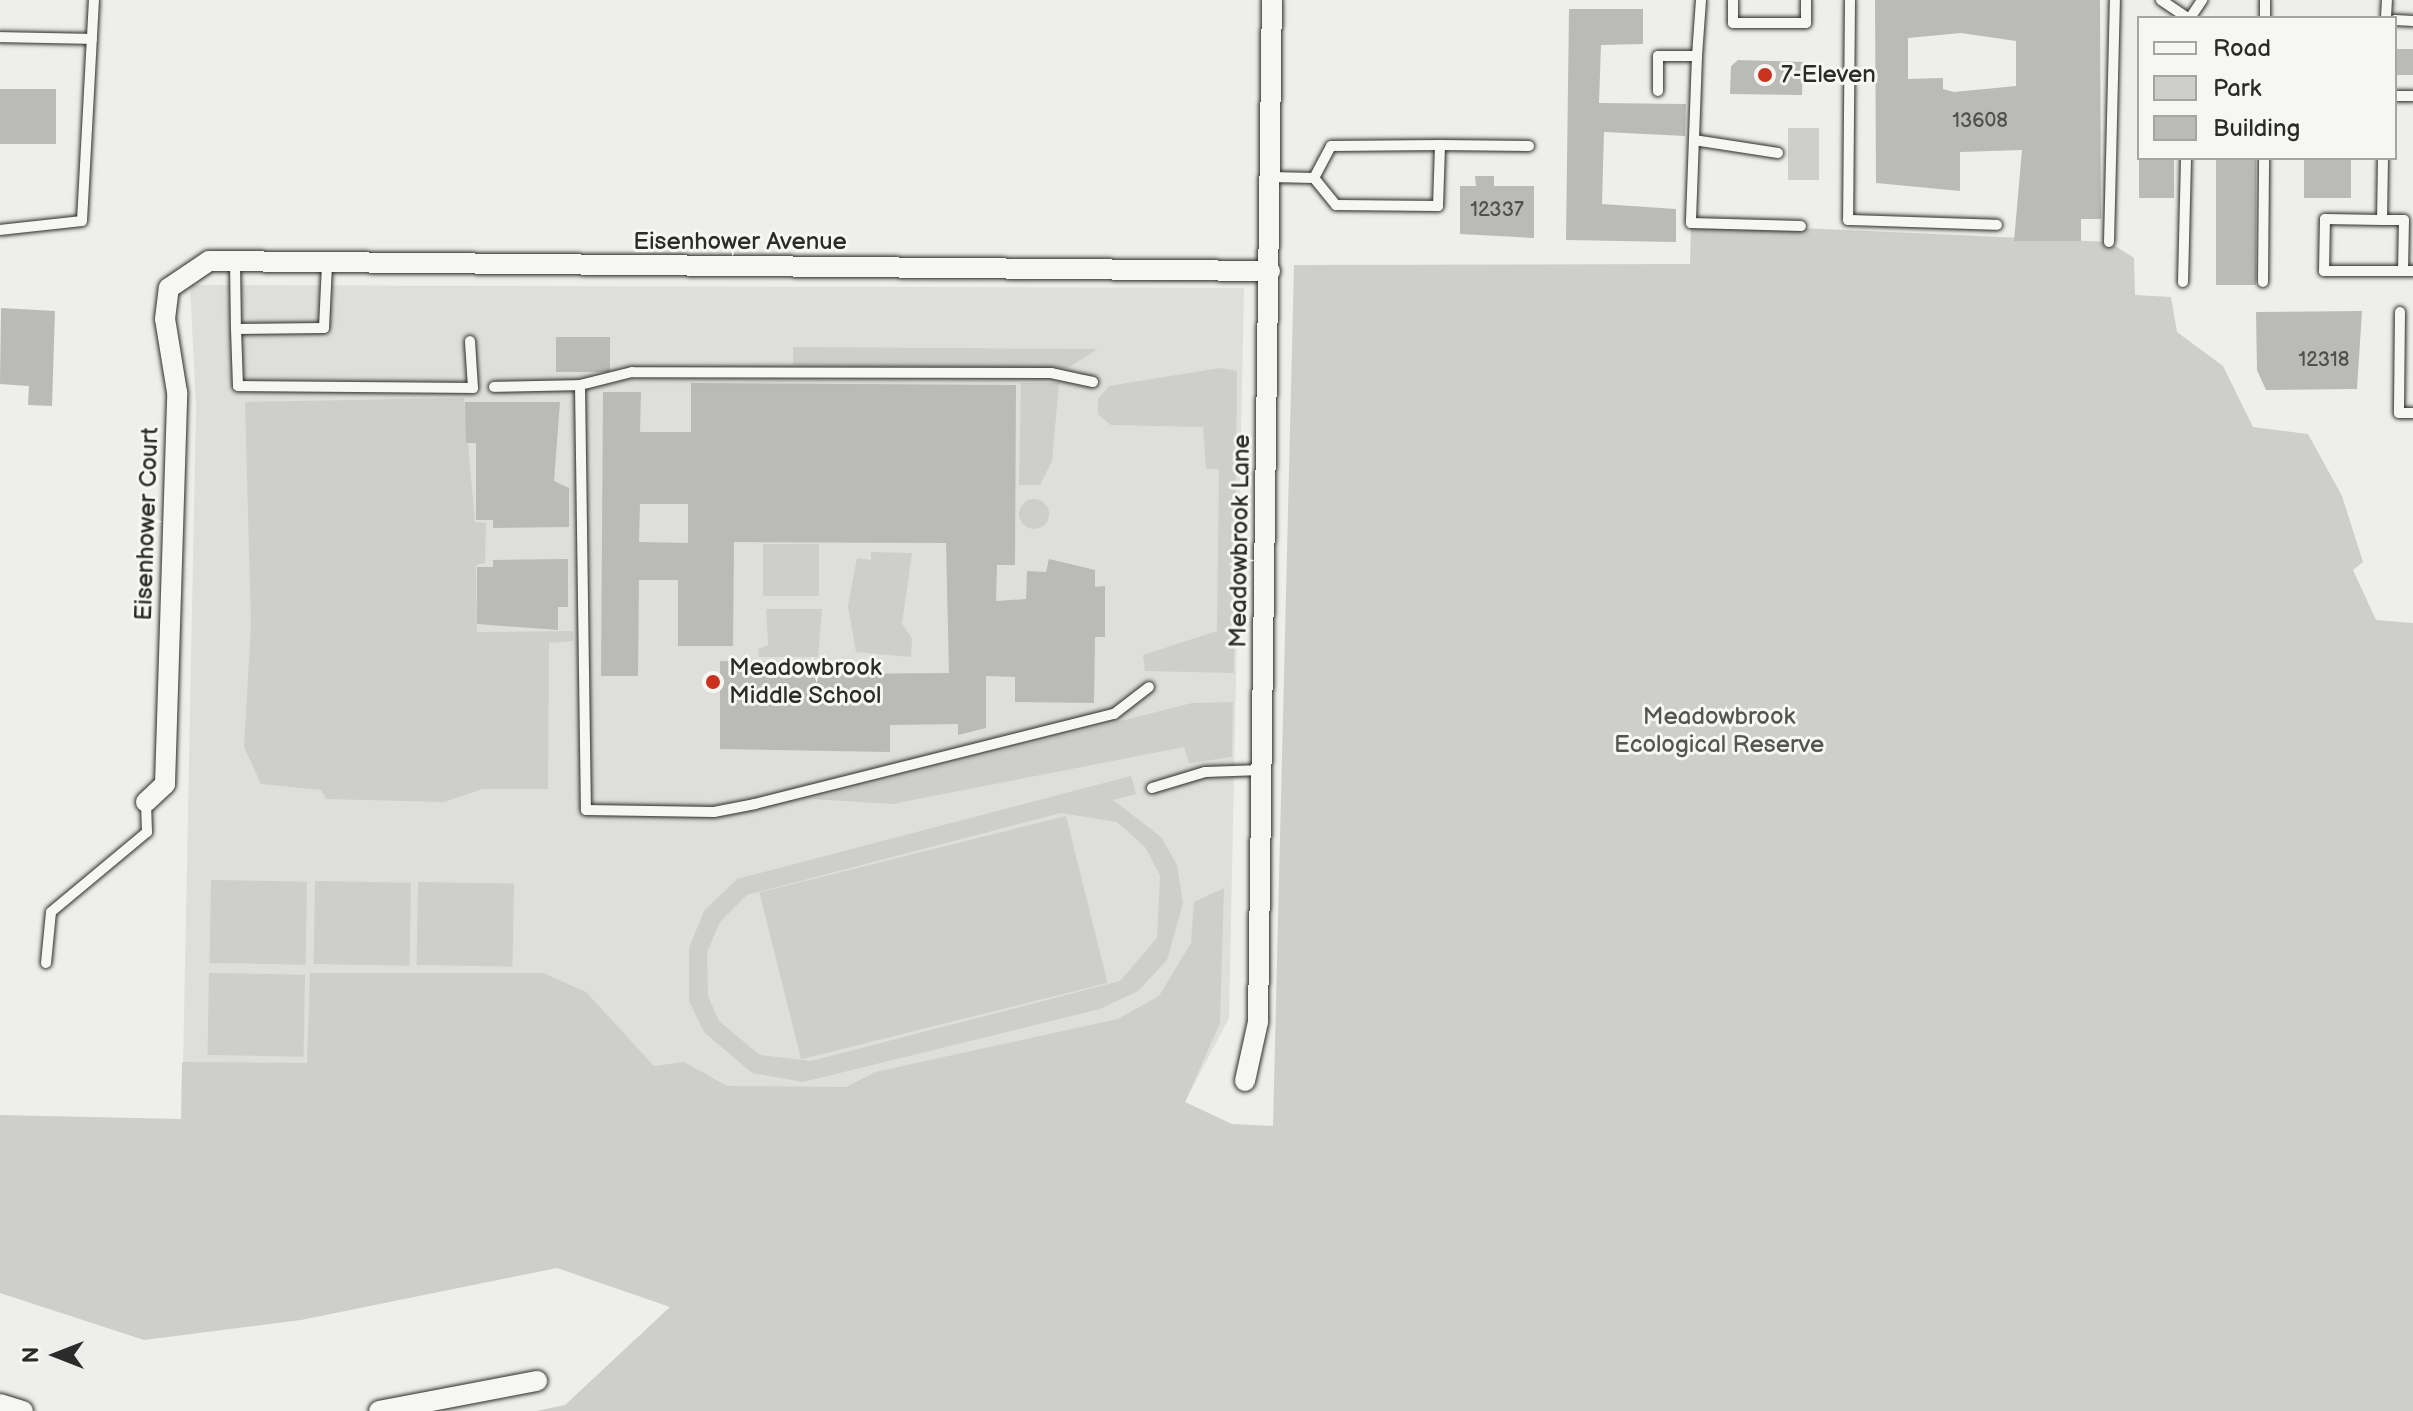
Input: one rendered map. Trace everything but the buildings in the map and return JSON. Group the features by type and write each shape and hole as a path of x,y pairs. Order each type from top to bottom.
{"street":[{"name":"Meadowbrook Lane","path":"1245,1081 1258,1022 1272,0"},
{"name":"Eisenhower Avenue","path":"209,261 1270,271"},
{"name":"Eisenhower Court","path":"146,802 165,784 177,392 167,303 169,288 209,261"},
{"path":"379,1411 537,1381"},
{"path":"0,1404 23,1411"}],"lane":[{"path":"0,230 82,221 94,0"},
{"path":"1701,0 1691,223 1801,226"},
{"path":"1733,0 1733,23 1806,23 1806,0"},
{"path":"1850,0 1848,220 1997,225"},
{"path":"2109,242 2115,0"},
{"path":"2161,0 2186,16"},
{"path":"0,37 92,39"},
{"path":"1658,91 1658,56 1697,56"},
{"path":"1694,140 1778,153"},
{"path":"1271,177 1314,178 1336,205 1438,206 1440,145"},
{"path":"1314,178 1331,146 1529,146"},
{"path":"2183,282 2186,160"},
{"path":"2263,282 2264,160"},
{"path":"2382,220 2383,160"},
{"path":"2325,219 2382,220 2404,220 2408,271 2324,271 2325,219"},
{"path":"235,261 238,386 473,388 470,341"},
{"path":"236,329 324,328 327,264"},
{"path":"2400,312 2399,413 2413,413"},
{"path":"494,387 580,385 648,372 1051,373 1093,382"},
{"path":"580,385 586,810 714,812 755,804 1114,714 1149,687"},
{"path":"1152,788 1205,772 1262,770"},
{"path":"46,963 51,912 147,832 146,802"}],"shaded area":[{"name":"Meadowbrook Middle School","path":"190,285 1244,288 1229,1018 1185,1102 182,1119 196,407"}],"green space":[{"path":"1788,128 1819,128 1819,180 1788,180"},
{"name":"Meadowbrook Ecological Reserve","path":"1691,223 2109,242 2134,258 2135,295 2171,297 2177,332 2223,366 2253,427 2308,434 2342,496 2363,562 2353,570 2376,620 2413,623 2413,1411 536,1411 565,1405 670,1307 557,1268 301,1320 144,1340 0,1293 0,1115 181,1119 182,1062 307,1063 310,973 543,973 586,992 654,1066 684,1062 727,1086 846,1087 875,1072 1118,1019 1159,996 1191,943 1194,902 1224,888 1220,1023 1185,1102 1232,1124 1273,1126 1294,265 1690,264"},
{"path":"793,347 1098,349 1068,368 793,365"},
{"path":"1220,368 1237,371 1234,673 1145,671 1143,655 1217,631 1219,469 1206,469 1203,427 1111,425 1098,414 1098,399 1109,386"},
{"path":"1021,383 1059,383 1052,461 1040,485 1019,485"},
{"path":"464,398 475,522 486,523 485,563 476,565 477,632 573,631 573,641 549,643 548,789 483,789 444,802 326,799 321,790 261,784 244,747 251,625 245,402"},
{"path":"1034,499 1045,503 1049,514 1045,525 1034,529 1023,525 1019,514 1023,503"},
{"path":"763,544 819,544 819,596 763,596"},
{"path":"871,552 912,553 902,624 912,638 911,657 856,652 848,606 857,558 871,560"},
{"path":"766,609 822,609 818,657 759,657 758,649 768,645"},
{"path":"1233,702 1232,757 1189,763 1184,747 892,804 812,799 1192,703"},
{"path":"1131,776 1136,794 1113,800 1161,837 1177,865 1183,903 1167,960 1138,991 1100,1009 803,1082 752,1073 704,1032 689,1001 689,948 704,911 737,879","holes":["1061,813 1117,822 1145,847 1160,875 1157,938 1120,981 811,1061 760,1055 719,1021 708,996 707,952 720,922 747,895"]},
{"path":"1066,816 1108,983 801,1059 759,892"},
{"path":"211,880 307,882 306,965 210,963"},
{"path":"315,881 411,883 410,966 314,964"},
{"path":"418,882 514,884 513,967 417,965"},
{"path":"209,973 305,975 304,1057 208,1055"}],"place":[{"name":"7-Eleven","path":"1765,75"},
{"name":"Meadowbrook Middle School","path":"713,682"}]}
